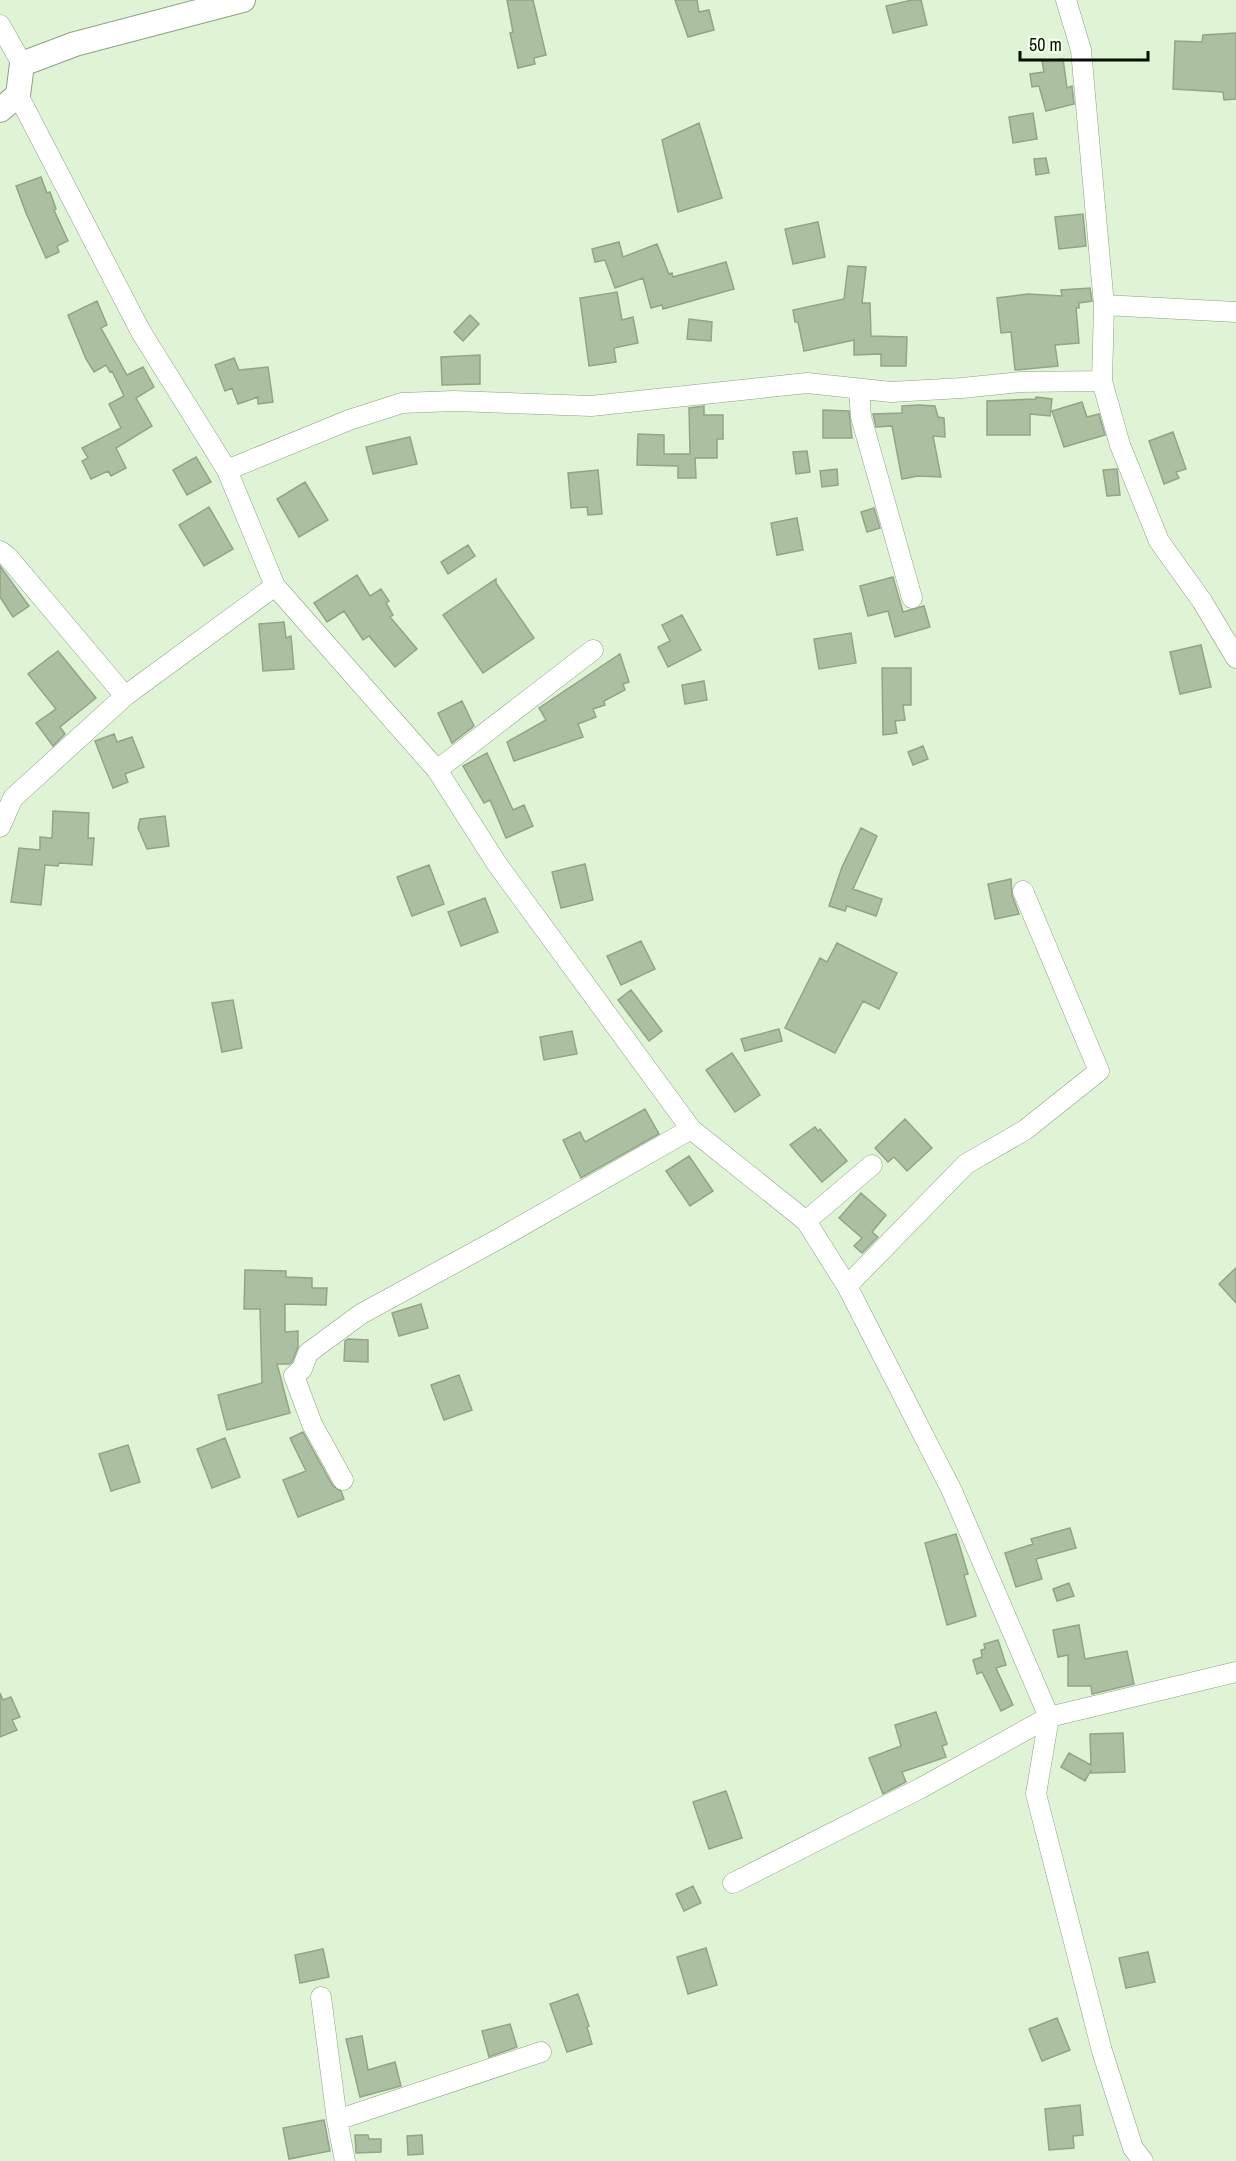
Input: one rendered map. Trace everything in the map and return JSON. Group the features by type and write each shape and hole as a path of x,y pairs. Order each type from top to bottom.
{"street":[{"path":"22,64 75,44 243,0"},
{"path":"1066,0 1081,50 1104,305 1101,381 1120,445 1159,541 1202,601 1236,658"},
{"path":"0,25 22,64 9,103 141,332 227,470 275,586 437,770 497,864 691,1129 806,1221 847,1286 952,1491 1049,1717 1036,1794 1102,2051 1133,2148 1143,2161"},
{"path":"1104,305 1236,312"},
{"path":"227,470 349,420 402,403 454,400 591,406 807,383 891,392 1020,382 1101,381"},
{"path":"860,390 861,417 912,598"},
{"path":"0,551 8,557 125,696"},
{"path":"0,827 13,798 125,696 275,586"},
{"path":"437,770 593,650"},
{"path":"847,1286 966,1164 1025,1130 1099,1071 1023,891"},
{"path":"343,1480 312,1424 294,1376 302,1369 309,1353 361,1314 691,1129"},
{"path":"806,1221 872,1165"},
{"path":"733,1883 921,1788 1049,1717 1236,1672"},
{"path":"321,1997 337,2120 345,2161"},
{"path":"337,2120 541,2052"}],"building":[{"path":"507,0 533,0 546,55 534,58 535,64 518,68 510,33 513,32"},
{"path":"675,0 697,0 699,12 709,10 714,30 688,37"},
{"path":"921,0 927,25 893,33 886,6"},
{"path":"1236,33 1236,99 1224,100 1223,92 1173,89 1175,41 1202,42 1203,35"},
{"path":"1063,59 1067,88 1072,86 1074,104 1046,111 1039,86 1032,87 1030,74 1044,72 1042,61"},
{"path":"1033,113 1037,139 1013,143 1009,117"},
{"path":"699,123 722,198 678,212 662,140"},
{"path":"1046,158 1049,173 1036,175 1034,159"},
{"path":"41,177 47,193 50,192 56,209 54,210 68,241 57,246 59,252 46,258 16,186"},
{"path":"1083,214 1086,246 1059,249 1055,217"},
{"path":"818,222 825,257 793,264 785,229"},
{"path":"619,242 623,257 657,244 669,274 672,273 673,277 726,262 734,289 663,309 662,305 651,308 643,278 615,288 605,260 595,262 592,249"},
{"path":"848,266 866,267 862,303 870,303 871,336 907,337 906,366 881,366 881,354 854,355 854,340 804,351 793,310 844,299"},
{"path":"1090,288 1092,301 1079,303 1079,308 1076,308 1079,343 1055,345 1058,366 1015,370 1011,332 1001,333 997,298 1028,294 1062,296 1061,290"},
{"path":"617,292 622,320 633,317 638,343 614,348 616,362 589,366 580,298"},
{"path":"97,301 107,325 101,328 127,375 143,367 154,387 136,398 152,426 116,448 126,468 111,476 108,471 91,479 82,461 88,458 82,448 121,428 109,404 124,396 112,371 110,372 106,365 94,372 86,359 68,315"},
{"path":"470,315 479,324 463,341 454,332"},
{"path":"689,319 712,322 711,341 687,339"},
{"path":"480,355 480,384 442,385 441,357"},
{"path":"234,358 239,370 268,367 273,402 258,404 258,397 238,404 232,388 225,391 215,365"},
{"path":"1036,397 1052,399 1050,416 1030,414 1030,435 987,435 987,401 1036,399"},
{"path":"1082,402 1087,417 1099,414 1105,435 1064,447 1052,411"},
{"path":"704,406 704,415 723,415 723,439 717,439 717,458 695,458 696,478 678,478 678,466 637,465 638,434 664,435 664,454 690,454 689,408"},
{"path":"902,406 935,406 938,417 944,418 945,437 933,436 941,477 918,476 902,479 892,426 876,427 873,414 902,413"},
{"path":"823,410 849,411 852,438 823,438"},
{"path":"1173,432 1186,469 1176,472 1179,478 1164,484 1149,441"},
{"path":"410,437 417,464 373,474 366,447"},
{"path":"807,451 810,472 796,474 793,452"},
{"path":"196,457 211,482 187,495 173,470"},
{"path":"837,469 838,485 822,487 820,471"},
{"path":"1117,469 1120,495 1107,496 1103,470"},
{"path":"598,470 602,514 588,515 587,507 571,508 568,473"},
{"path":"305,482 328,520 299,537 277,499"},
{"path":"209,507 233,549 204,566 179,525"},
{"path":"874,508 880,528 867,532 861,512"},
{"path":"797,518 803,550 777,555 771,523"},
{"path":"468,545 475,556 448,574 441,562"},
{"path":"0,566 29,606 13,617 0,597"},
{"path":"357,575 370,596 381,589 389,601 386,603 393,615 390,617 417,649 395,667 369,636 363,640 344,611 327,622 314,603"},
{"path":"893,577 903,612 924,606 930,627 895,637 888,611 868,616 860,586"},
{"path":"496,579 496,583 534,638 483,673 443,615"},
{"path":"682,615 701,650 668,667 658,647 670,641 662,625"},
{"path":"284,622 286,638 291,636 294,669 263,671 259,624"},
{"path":"851,633 856,663 819,669 814,639"},
{"path":"1201,645 1211,687 1180,694 1170,652"},
{"path":"58,651 96,698 60,727 65,734 53,746 36,723 56,709 28,674"},
{"path":"620,654 629,682 623,684 625,690 604,701 605,705 593,709 596,717 578,724 583,737 514,761 507,742 546,720 539,708"},
{"path":"882,668 911,668 911,705 903,705 905,720 895,721 897,733 883,735"},
{"path":"704,681 707,700 685,704 682,685"},
{"path":"462,701 474,726 452,743 438,713"},
{"path":"114,734 117,742 132,737 144,767 125,774 128,782 113,788 95,741"},
{"path":"923,746 928,759 913,765 908,752"},
{"path":"487,753 513,810 524,805 533,826 506,838 490,800 484,803 463,766"},
{"path":"53,811 89,813 88,838 94,838 92,865 59,863 58,866 45,865 41,905 11,902 19,848 40,850 40,837 52,838"},
{"path":"165,816 169,846 147,849 138,828 140,819"},
{"path":"861,828 877,836 853,889 882,899 876,916 847,906 845,911 829,906 842,867"},
{"path":"585,864 593,900 561,908 552,872"},
{"path":"429,865 444,904 412,916 397,877"},
{"path":"1011,879 1012,895 1019,914 995,919 988,884"},
{"path":"485,898 498,932 461,946 448,912"},
{"path":"641,941 655,969 621,985 607,956"},
{"path":"837,943 897,973 879,1009 863,1001 835,1053 785,1028 820,958 827,962"},
{"path":"631,990 662,1031 649,1041 618,1000"},
{"path":"233,1000 242,1048 222,1052 212,1003"},
{"path":"779,1029 782,1041 745,1051 741,1039"},
{"path":"572,1031 577,1054 544,1060 540,1037"},
{"path":"732,1053 760,1095 735,1112 706,1070"},
{"path":"645,1109 659,1134 581,1178 563,1140 580,1132 585,1142"},
{"path":"905,1119 932,1148 907,1171 894,1157 888,1162 875,1148"},
{"path":"815,1127 818,1131 820,1129 847,1161 822,1182 790,1145"},
{"path":"689,1156 713,1191 690,1206 666,1171"},
{"path":"861,1193 886,1215 872,1232 878,1237 862,1253 854,1246 862,1238 839,1218"},
{"path":"1236,1268 1236,1303 1219,1284"},
{"path":"245,1270 286,1271 286,1277 312,1278 312,1288 327,1288 326,1305 285,1304 285,1332 298,1331 298,1347 292,1362 277,1364 290,1413 227,1430 218,1395 262,1383 260,1309 244,1309"},
{"path":"421,1304 428,1328 399,1336 392,1313"},
{"path":"348,1339 368,1340 368,1362 344,1361 345,1341"},
{"path":"459,1375 472,1410 444,1420 431,1385"},
{"path":"303,1432 333,1486 341,1491 344,1499 298,1517 283,1480 306,1471 290,1438"},
{"path":"225,1438 240,1477 212,1488 197,1449"},
{"path":"128,1445 140,1482 111,1491 99,1454"},
{"path":"1070,1528 1076,1548 1036,1559 1042,1579 1016,1587 1005,1553 1033,1544 1031,1539"},
{"path":"956,1534 968,1574 964,1575 976,1616 947,1625 925,1543"},
{"path":"1069,1583 1074,1596 1057,1601 1053,1589"},
{"path":"1079,1625 1085,1659 1127,1651 1134,1684 1092,1694 1091,1686 1068,1686 1068,1655 1058,1657 1053,1630"},
{"path":"998,1640 1006,1665 996,1668 1013,1705 1001,1711 982,1672 977,1674 973,1660 982,1657 981,1650 985,1649 984,1644"},
{"path":"0,1693 3,1700 11,1697 20,1717 12,1720 17,1730 0,1737"},
{"path":"936,1712 947,1744 942,1746 946,1757 902,1772 906,1782 883,1794 869,1758 901,1746 895,1725"},
{"path":"1123,1733 1125,1772 1091,1773 1091,1770 1085,1781 1061,1767 1069,1753 1091,1765 1090,1734"},
{"path":"726,1791 742,1838 709,1849 693,1802"},
{"path":"693,1886 701,1903 684,1911 676,1894"},
{"path":"706,1948 717,1985 688,1994 677,1957"},
{"path":"323,1949 329,1977 300,1983 295,1955"},
{"path":"1148,1952 1155,1982 1126,1988 1119,1958"},
{"path":"578,1994 589,2026 587,2027 592,2044 567,2052 550,2004"},
{"path":"1057,2018 1070,2050 1042,2061 1029,2029"},
{"path":"510,2024 517,2047 489,2057 482,2031"},
{"path":"362,2036 368,2070 395,2062 401,2086 360,2097 346,2039"},
{"path":"1080,2105 1083,2135 1073,2136 1074,2148 1049,2150 1045,2109"},
{"path":"324,2120 330,2151 289,2159 283,2128"},
{"path":"355,2135 368,2135 369,2139 381,2139 381,2152 356,2153"},
{"path":"422,2135 423,2154 408,2155 407,2136"}]}
